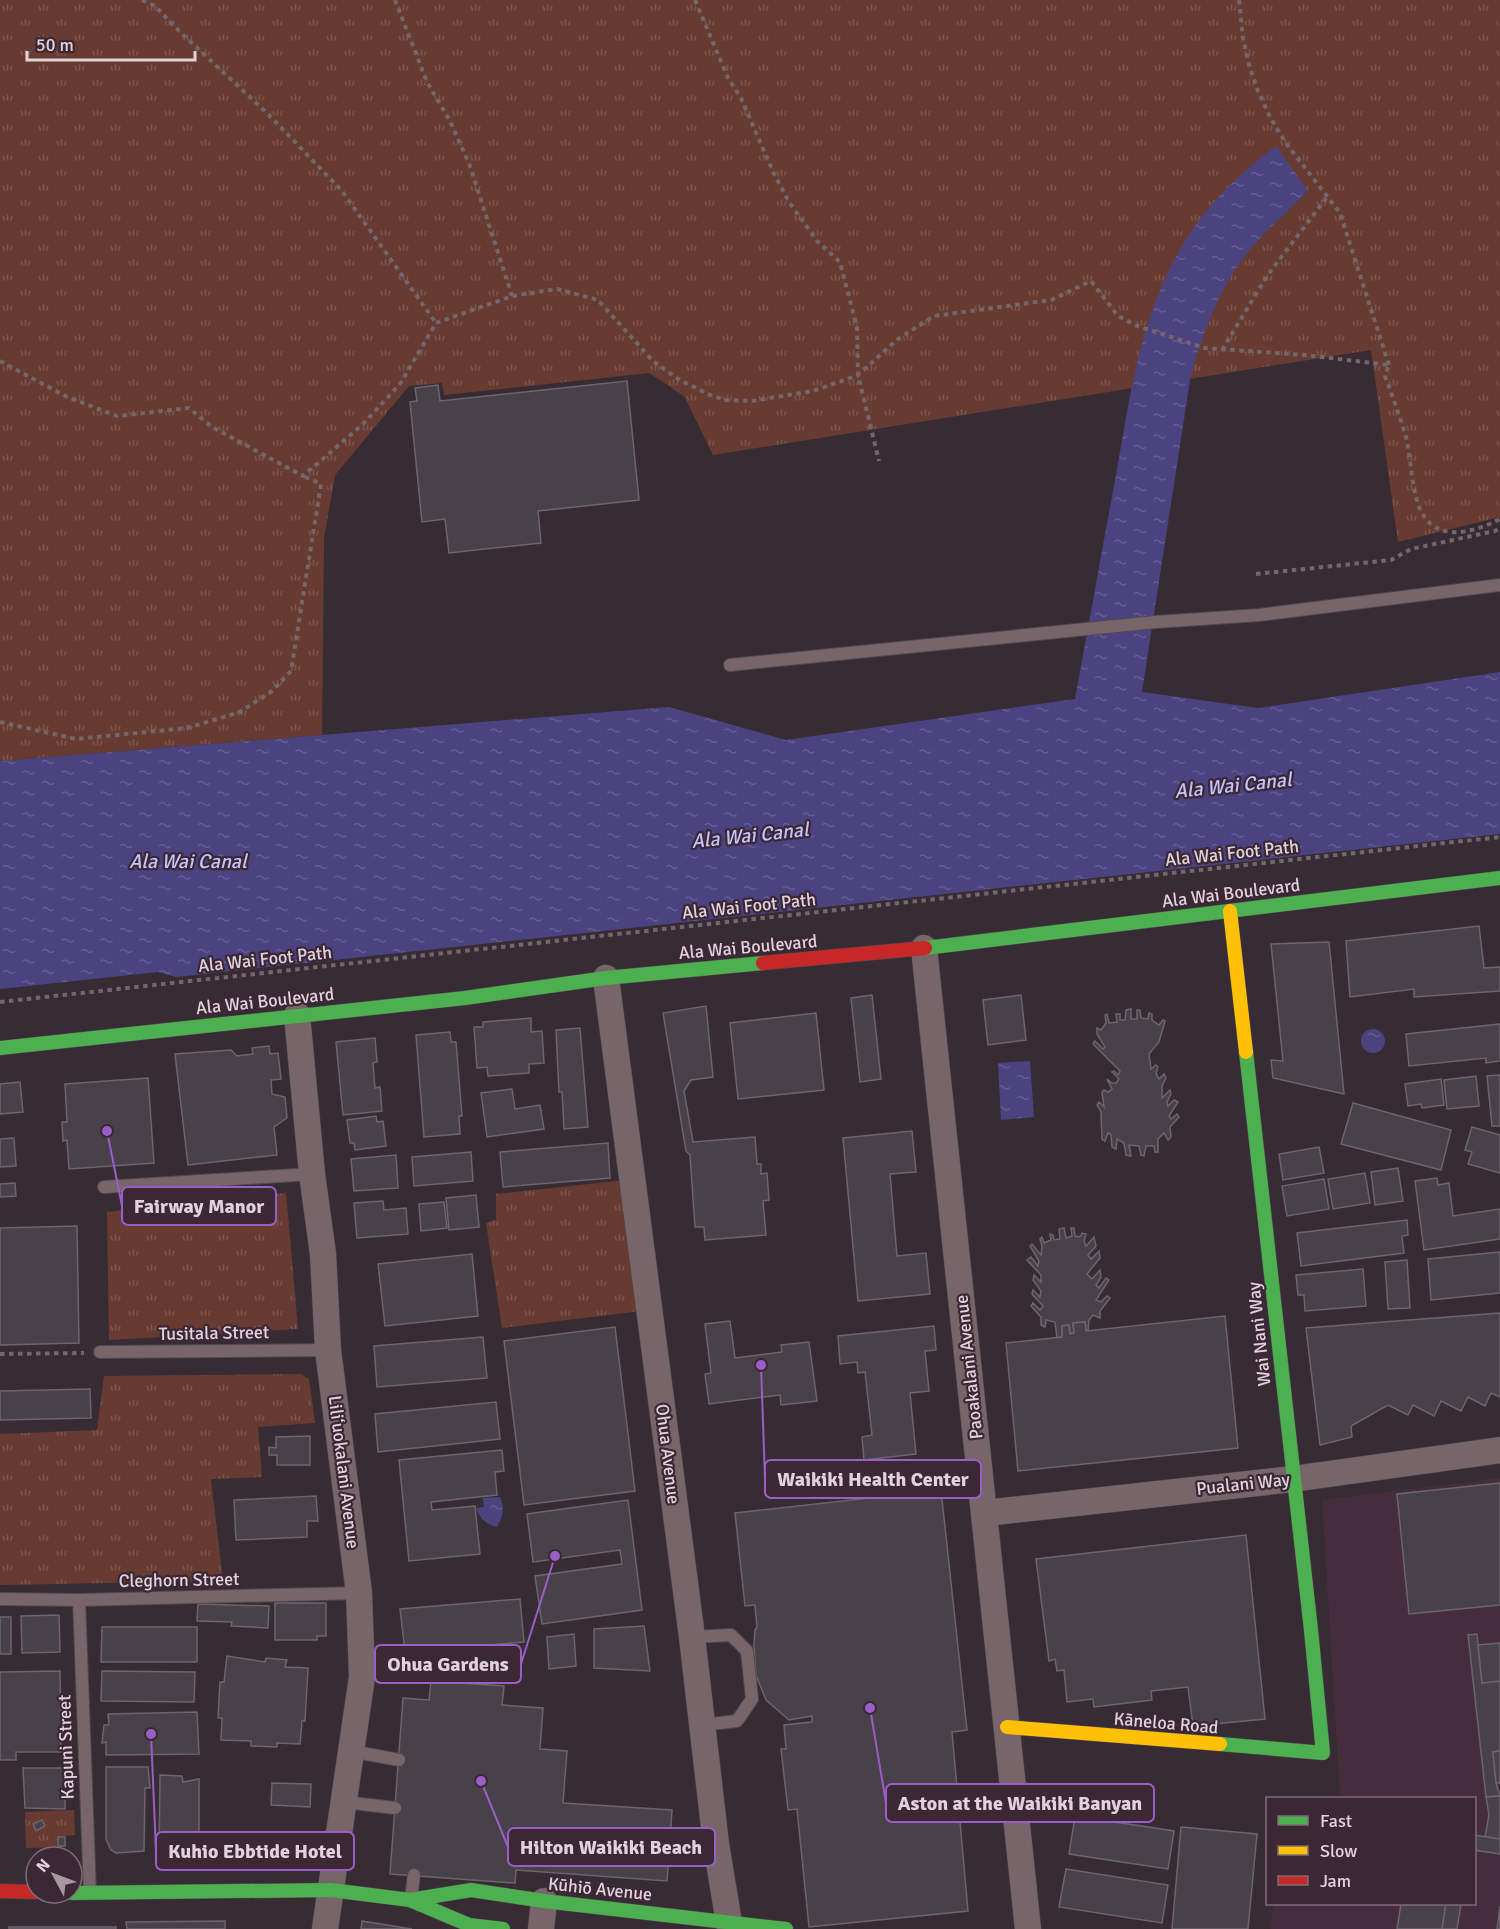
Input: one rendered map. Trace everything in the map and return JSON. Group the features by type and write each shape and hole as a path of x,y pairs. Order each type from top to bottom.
{"street":[{"name":"Ala Wai Boulevard","path":"0,1048 465,998 606,978 924,948 1500,878"},
{"name":"Wai Nani Way","path":"1230,911 1323,1753"},
{"name":"Paoakalani Avenue","path":"924,948 1028,1929"},
{"name":"Ohua Avenue","path":"606,978 692,1637 716,1844 729,1925"},
{"name":"Liliʻuokalani Avenue","path":"297,1015 312,1174 323,1254 328,1350 359,1593 362,1677 325,1929"},
{"name":"Pualani Way","path":"985,1513 1293,1479 1500,1450"},
{"name":"Kāneloa Road","path":"1007,1727 1323,1753"},
{"name":"Kūhiō Avenue","path":"84,1893 331,1890 410,1900 469,1925 503,1929"},
{"name":"Kūhiō Avenue","path":"410,1900 471,1890 729,1925 786,1929"},
{"path":"0,1892 24,1892"},
{"path":"541,1929 544,1901"}],"lane":[{"path":"730,665 1156,622 1259,615 1500,585"},
{"path":"104,1187 312,1174"},
{"name":"Tusitala Street","path":"100,1352 328,1350"},
{"name":"Cleghorn Street","path":"0,1599 79,1600 359,1593"},
{"name":"Kapuni Street","path":"79,1600 90,1893"},
{"path":"692,1637 731,1635 747,1651 752,1699 737,1721 702,1725"},
{"path":"351,1752 399,1760"},
{"path":"344,1802 395,1808"},
{"path":"410,1900 414,1875"}],"path":[{"path":"142,0 155,6 267,113 342,191 436,323"},
{"path":"395,0 427,82 450,121 470,166 512,296"},
{"path":"695,0 728,78 741,98 774,174 789,202 817,241 840,262 857,328 858,375 879,462"},
{"path":"1239,0 1243,38 1249,65 1270,117 1285,142 1340,213 1389,365 1384,376 1406,437 1416,500 1428,522 1443,531 1452,533 1473,530 1500,519"},
{"path":"1222,350 1267,276 1327,197"},
{"path":"303,476 363,424 400,384 436,323 512,296 557,289 598,300 653,362 695,388 725,400 752,401 825,388 858,375 898,339 934,316 1051,300 1092,281 1118,316 1137,326 1205,348 1305,355 1389,365"},
{"path":"0,361 67,397 117,416 189,408 212,427 321,484 291,671 272,691 240,712 187,728 76,739 0,722"},
{"path":"1256,574 1391,560 1411,549 1500,528"},
{"name":"Ala Wai Foot Path","path":"0,1002 1500,837"},
{"path":"0,1354 100,1352"}],"shaded area":[{"path":"1500,1478 1500,1929 1271,1929 1273,1905 1476,1905 1476,1797 1334,1797 1340,1796 1322,1500"}],"green space":[{"path":"0,0 1500,0 1500,517 1398,542 1371,350 713,455 684,396 649,373 444,395 442,383 409,386 335,475 324,538 322,735 0,761"},
{"path":"626,1180 641,1311 502,1328 486,1223 496,1220 496,1194"},
{"path":"286,1193 298,1329 109,1340 107,1212"},
{"path":"301,1374 309,1379 315,1423 258,1427 262,1477 211,1479 223,1581 0,1585 0,1434 97,1430 104,1376"},
{"path":"74,1810 75,1835 64,1836 64,1845 26,1845 25,1812"}],"water":[{"name":"Ala Wai Canal","path":"1276,146 1308,191 1242,260 1215,307 1196,357 1191,374 1142,692 1258,708 1500,672 1500,834 176,977 158,972 0,989 0,761 669,707 786,740 1075,699 1132,387 1138,358 1156,302 1167,274 1201,218 1235,180"},
{"path":"1373,1029 1378,1030 1384,1036 1384,1046 1378,1052 1373,1053 1368,1052 1362,1046 1361,1041 1362,1036 1368,1030"},
{"path":"1030,1061 1034,1117 1001,1120 998,1063"},
{"path":"500,1497 503,1512 497,1527 484,1520 476,1508 484,1507 483,1498"}],"building":[{"path":"627,381 639,500 538,511 541,543 449,553 445,519 422,522 410,402 417,401 415,388 438,385 440,401"},
{"path":"1479,926 1484,968 1500,967 1500,991 1414,997 1414,989 1350,997 1346,941"},
{"path":"1329,942 1344,1094 1273,1078 1271,1060 1283,1061 1271,944"},
{"path":"872,995 881,1079 860,1082 851,998"},
{"path":"1021,995 1026,1040 988,1045 983,1000"},
{"path":"706,1006 713,1077 691,1080 684,1091 693,1142 755,1137 757,1164 761,1164 761,1174 767,1173 769,1200 763,1201 766,1235 705,1240 704,1227 695,1227 690,1155 686,1151 663,1013"},
{"path":"1131,1009 1131,1019 1137,1019 1137,1010 1140,1010 1141,1018 1148,1019 1149,1013 1152,1014 1152,1020 1159,1025 1163,1020 1165,1021 1159,1042 1149,1054 1151,1069 1156,1065 1158,1067 1156,1074 1159,1079 1164,1074 1166,1078 1162,1086 1162,1098 1170,1090 1168,1106 1174,1100 1178,1102 1169,1116 1171,1119 1177,1114 1179,1117 1170,1127 1171,1137 1168,1140 1164,1133 1158,1139 1158,1152 1155,1152 1154,1146 1146,1146 1144,1156 1141,1155 1139,1146 1129,1145 1131,1156 1126,1155 1124,1143 1117,1139 1116,1149 1112,1147 1111,1135 1108,1133 1105,1141 1102,1139 1101,1112 1097,1105 1099,1102 1104,1107 1102,1092 1112,1089 1107,1079 1116,1083 1119,1079 1112,1072 1118,1075 1120,1071 1093,1044 1095,1041 1103,1049 1105,1047 1097,1034 1097,1028 1101,1030 1106,1023 1105,1015 1107,1014 1109,1023 1117,1022 1116,1014 1120,1014 1120,1020 1125,1020 1126,1010"},
{"path":"816,1013 824,1090 738,1099 730,1023"},
{"path":"531,1018 531,1032 542,1031 544,1063 529,1064 529,1073 488,1076 487,1067 477,1068 474,1027 483,1027 483,1022"},
{"path":"1500,1024 1500,1061 1486,1063 1486,1058 1409,1066 1406,1034"},
{"path":"580,1028 588,1127 564,1129 562,1092 559,1092 556,1030"},
{"path":"450,1032 451,1042 456,1042 462,1116 459,1116 460,1134 424,1137 416,1035"},
{"path":"375,1038 377,1062 373,1063 375,1088 380,1087 382,1111 343,1115 336,1042"},
{"path":"269,1046 270,1054 278,1053 281,1079 271,1080 272,1094 285,1097 287,1118 274,1127 277,1155 188,1165 175,1054 231,1050 237,1056 253,1054 252,1048"},
{"path":"1500,1075 1500,1126 1492,1126 1487,1076"},
{"path":"1476,1076 1479,1106 1447,1109 1444,1080"},
{"path":"148,1078 154,1163 69,1169 67,1140 63,1141 62,1122 67,1122 65,1084"},
{"path":"1441,1079 1444,1105 1422,1108 1421,1104 1408,1106 1405,1084"},
{"path":"20,1082 23,1112 0,1114 0,1084"},
{"path":"512,1089 515,1109 540,1105 544,1129 487,1137 481,1093"},
{"path":"1353,1103 1451,1130 1441,1170 1341,1144"},
{"path":"376,1116 377,1122 383,1121 386,1146 355,1150 354,1143 350,1143 347,1120"},
{"path":"1472,1127 1500,1135 1500,1173 1468,1164 1472,1152 1465,1150"},
{"path":"912,1131 916,1172 890,1174 897,1256 926,1253 930,1294 858,1301 843,1138"},
{"path":"14,1138 16,1166 0,1167 0,1139"},
{"path":"608,1143 610,1178 503,1187 500,1152"},
{"path":"1319,1147 1324,1173 1283,1180 1279,1154"},
{"path":"471,1152 473,1181 414,1186 412,1157"},
{"path":"396,1155 398,1188 354,1191 351,1159"},
{"path":"1398,1168 1403,1201 1375,1205 1371,1172"},
{"path":"1365,1173 1370,1203 1333,1209 1328,1179"},
{"path":"1437,1178 1438,1185 1449,1183 1453,1216 1500,1209 1500,1239 1424,1250 1415,1181"},
{"path":"1324,1179 1329,1209 1287,1216 1282,1186"},
{"path":"15,1183 16,1196 0,1197 0,1184"},
{"path":"476,1195 479,1227 449,1230 446,1198"},
{"path":"383,1201 384,1210 406,1208 408,1234 357,1238 354,1203"},
{"path":"444,1202 447,1228 421,1231 419,1204"},
{"path":"1407,1220 1408,1235 1402,1236 1404,1253 1301,1266 1297,1233"},
{"path":"77,1226 79,1343 0,1345 0,1228"},
{"path":"1064,1228 1066,1238 1072,1236 1071,1228 1074,1228 1075,1236 1080,1237 1082,1233 1086,1234 1084,1241 1086,1246 1094,1237 1096,1246 1088,1255 1091,1259 1099,1251 1100,1258 1087,1274 1092,1279 1100,1270 1101,1277 1096,1285 1099,1288 1106,1278 1109,1280 1096,1300 1101,1302 1107,1296 1110,1298 1100,1311 1100,1318 1093,1315 1089,1320 1088,1330 1086,1331 1085,1322 1073,1323 1074,1333 1070,1334 1069,1325 1062,1326 1062,1337 1057,1338 1055,1322 1046,1320 1045,1327 1041,1325 1041,1317 1031,1306 1033,1303 1040,1310 1043,1306 1032,1294 1033,1290 1040,1297 1041,1291 1033,1280 1034,1275 1041,1282 1041,1275 1027,1260 1031,1257 1038,1266 1039,1261 1030,1246 1032,1244 1041,1255 1040,1239 1042,1237 1044,1243 1051,1240 1050,1234 1053,1235 1054,1240 1060,1239 1059,1229"},
{"path":"1500,1252 1500,1293 1431,1300 1428,1259"},
{"path":"472,1254 478,1316 385,1326 378,1264"},
{"path":"1407,1260 1410,1308 1388,1309 1385,1262"},
{"path":"1363,1269 1366,1306 1305,1311 1304,1295 1298,1295 1296,1275"},
{"path":"1500,1313 1500,1397 1491,1393 1485,1406 1468,1397 1461,1411 1441,1401 1434,1416 1413,1405 1408,1415 1388,1405 1351,1426 1352,1437 1320,1445 1306,1328"},
{"path":"1225,1316 1238,1448 1018,1471 1006,1343 1062,1337 1062,1326 1069,1325 1070,1334 1074,1333 1073,1323 1085,1322 1086,1331"},
{"path":"730,1321 735,1358 782,1352 781,1345 809,1342 817,1401 781,1405 780,1395 709,1404 705,1374 711,1373 705,1324"},
{"path":"934,1326 936,1350 925,1351 929,1391 910,1393 916,1454 864,1460 862,1437 872,1435 865,1372 858,1373 857,1362 840,1364 838,1336"},
{"path":"615,1327 635,1491 524,1505 504,1341"},
{"path":"483,1337 487,1378 377,1387 374,1346"},
{"path":"90,1389 91,1418 0,1420 0,1391"},
{"path":"496,1402 500,1439 378,1452 375,1414"},
{"path":"310,1436 310,1465 277,1465 277,1455 269,1455 269,1447 276,1448 276,1437"},
{"path":"502,1450 504,1471 495,1472 497,1495 431,1502 432,1510 475,1506 480,1554 409,1561 399,1460"},
{"path":"1500,1483 1500,1605 1409,1614 1397,1494"},
{"path":"941,1490 967,1730 952,1732 968,1911 809,1927 797,1809 788,1810 781,1749 786,1749 784,1725 812,1722 812,1716 789,1720 766,1700 756,1675 755,1605 745,1606 735,1513"},
{"path":"316,1496 318,1521 307,1521 307,1537 236,1540 234,1500"},
{"path":"628,1500 642,1610 542,1624 535,1576 622,1564 620,1550 533,1562 527,1514"},
{"path":"1246,1535 1265,1719 1193,1726 1188,1687 1151,1691 1152,1700 1094,1707 1093,1699 1067,1702 1064,1670 1057,1671 1055,1659 1049,1661 1036,1559"},
{"path":"520,1599 524,1642 405,1652 400,1609"},
{"path":"275,1603 326,1603 326,1636 317,1636 317,1640 275,1640"},
{"path":"198,1604 269,1606 268,1628 231,1626 232,1622 197,1621"},
{"path":"59,1615 60,1652 22,1653 21,1616"},
{"path":"0,1617 11,1617 11,1654 0,1654"},
{"path":"644,1626 650,1671 594,1668 594,1629"},
{"path":"102,1627 197,1627 197,1662 101,1662"},
{"path":"574,1634 576,1666 549,1669 547,1637"},
{"path":"1477,1634 1482,1683 1500,1681 1500,1751 1493,1752 1496,1783 1500,1796 1486,1797 1468,1635"},
{"path":"1500,1643 1500,1681 1482,1683 1478,1645"},
{"path":"227,1656 265,1662 266,1658 287,1660 285,1667 308,1668 305,1721 302,1721 300,1744 277,1743 277,1747 251,1746 251,1741 221,1740 222,1718 218,1718 220,1682 224,1682"},
{"path":"60,1671 61,1752 16,1752 16,1760 0,1760 0,1672"},
{"path":"102,1671 195,1672 194,1702 101,1701"},
{"path":"431,1681 504,1686 502,1705 543,1708 540,1749 567,1751 563,1803 672,1810 667,1881 516,1870 515,1883 390,1874 403,1698 429,1700"},
{"path":"197,1712 199,1754 106,1755 106,1742 102,1743 104,1725 109,1725 108,1714"},
{"path":"1500,1751 1500,1783 1496,1783 1493,1752"},
{"path":"106,1767 148,1767 150,1788 145,1788 144,1851 116,1853 111,1850 106,1839"},
{"path":"23,1768 65,1768 65,1809 25,1808"},
{"path":"160,1775 182,1776 183,1782 199,1779 199,1855 159,1857"},
{"path":"272,1783 311,1784 310,1807 271,1805"},
{"path":"1500,1796 1500,1839 1485,1837 1489,1815 1486,1797"},
{"path":"1075,1816 1174,1831 1168,1869 1069,1854"},
{"path":"42,1820 45,1826 36,1831 33,1824"},
{"path":"1181,1827 1257,1834 1248,1929 1172,1929"},
{"path":"1476,1835 1500,1839 1500,1854 1476,1850"},
{"path":"58,1837 65,1837 65,1845 58,1845"},
{"path":"1066,1869 1168,1885 1162,1923 1059,1907"},
{"path":"1401,1905 1446,1905 1442,1929 1397,1929"},
{"path":"1446,1905 1461,1905 1457,1929 1442,1929"},
{"path":"1500,1906 1500,1929 1497,1929"},
{"path":"225,1921 225,1929 127,1929 126,1922"},
{"path":"362,1921 412,1929 361,1929"},
{"path":"9,1927 116,1927 116,1929 9,1929"}],"traffic: fast":[{"path":"925,948 1500,878"},
{"path":"0,1048 465,998 606,978 763,963"},
{"path":"1220,1744 1323,1753 1246,1052"},
{"path":"84,1893 331,1890 410,1900 471,1890 544,1901 786,1929"},
{"path":"410,1900 469,1925 503,1929"}],"traffic: slow":[{"path":"1230,911 1246,1052"},
{"path":"1007,1727 1220,1744"}],"traffic: jam":[{"path":"763,963 925,948"},
{"path":"0,1891 24,1892"}],"place":[{"name":"Fairway Manor","path":"107,1131"},
{"name":"Waikiki Health Center","path":"761,1365"},
{"name":"Ohua Gardens","path":"555,1556"},
{"name":"Aston at the Waikiki Banyan","path":"870,1708"},
{"name":"Kuhio Ebbtide Hotel","path":"151,1734"},
{"name":"Hilton Waikiki Beach","path":"481,1781"}]}
